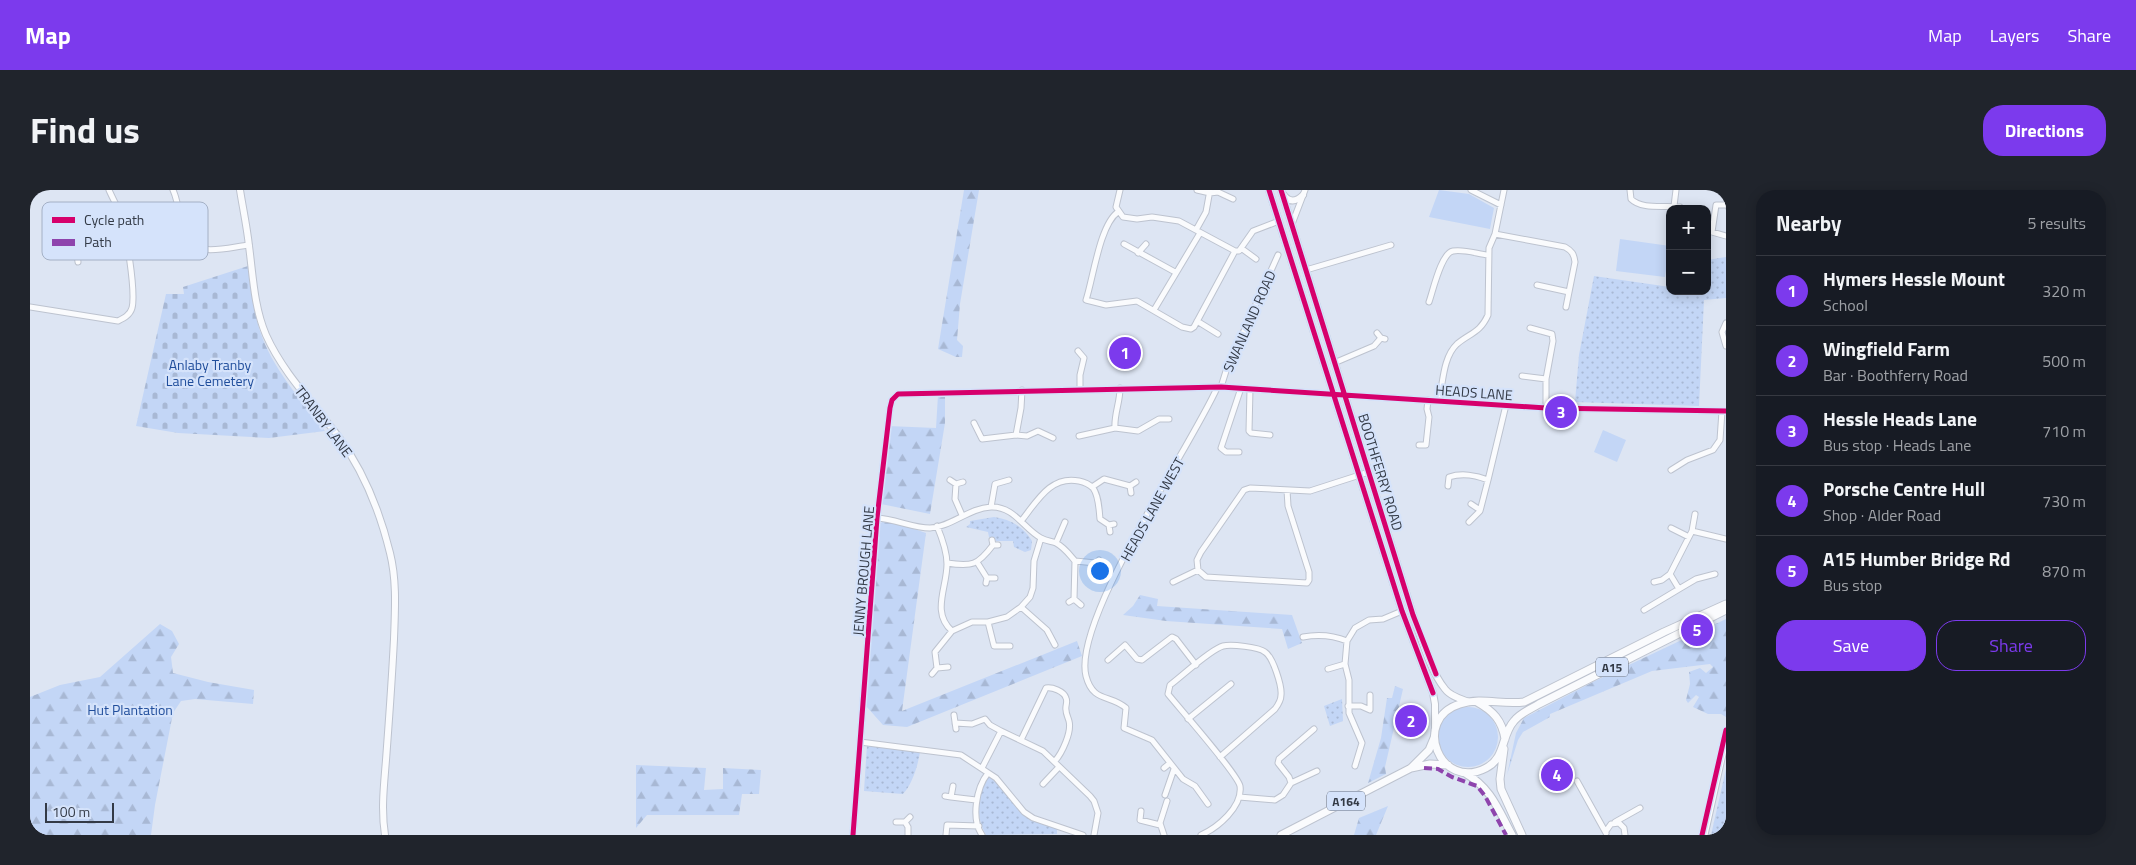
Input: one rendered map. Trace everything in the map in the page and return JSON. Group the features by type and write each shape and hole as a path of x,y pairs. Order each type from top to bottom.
{"highway":[{"name":"A15","path":"1473,702 1508,704 1524,702 1664,632 1726,604"},
{"name":"A15","path":"1522,835 1504,800 1500,779 1505,744 1514,720 1539,704 1726,610"},
{"path":"1464,772 1476,772 1487,768 1496,760 1505,744 1500,721 1494,713 1473,702 1451,708 1444,713 1435,729 1434,737 1438,753 1448,765 1480,782 1512,835"},
{"name":"A164","path":"1411,768 1429,750 1434,737"},
{"name":"A164","path":"1281,835 1411,768 1430,764 1448,765"}],"main road":[{"name":"TRANBY LANE","path":"240,190 249,245 251,273 266,334 284,366 339,437 354,462 373,500 390,554 395,583 396,604 383,799 385,835"},
{"name":"BOOTHFERRY ROAD","path":"1269,190 1402,611 1433,692 1435,729"},
{"name":"BOOTHFERRY ROAD","path":"1282,192 1413,615 1432,665 1444,688 1459,698 1473,702"},
{"path":"1282,192 1286,198 1292,201 1300,198 1304,192"}],"street":[{"path":"108,190 115,202"},
{"path":"173,190 177,202"},
{"path":"1120,190 1116,203 1118,212 1123,216 1131,219 1152,217 1179,221 1235,252"},
{"path":"1197,190 1218,192 1233,198"},
{"path":"1471,190 1501,205"},
{"path":"1439,401 1448,357 1455,346 1475,333 1484,324 1488,315 1488,255 1495,234 1504,190"},
{"path":"1630,190 1631,199 1636,204 1644,207 1666,206"},
{"path":"1674,205 1676,190"},
{"path":"1154,310 1198,232 1206,212 1210,191"},
{"path":"1292,224 1304,192"},
{"path":"1709,203 1726,205"},
{"path":"1716,205 1712,232 1726,236"},
{"path":"1118,212 1110,218 1096,259 1086,300 1106,305 1132,300 1187,329 1194,327 1235,252 1241,248 1253,231 1279,221"},
{"path":"1495,234 1565,247 1570,250 1574,255 1575,262 1566,307"},
{"path":"1124,244 1175,272"},
{"path":"1138,253 1146,244"},
{"path":"208,249 249,245"},
{"path":"1306,270 1391,245"},
{"path":"1241,248 1256,259"},
{"path":"1429,302 1444,260 1449,252 1456,250 1488,255"},
{"name":"SWANLAND ROAD","path":"1219,388 1278,255"},
{"path":"30,308 118,321 126,317 132,309 129,260"},
{"path":"1537,285 1569,292"},
{"path":"1197,322 1218,334"},
{"path":"1720,351 1726,346 1722,332 1724,323"},
{"path":"1530,328 1552,334 1553,341 1546,379 1546,408"},
{"path":"1334,363 1374,346 1381,337"},
{"path":"1078,351 1084,358 1080,375 1080,389"},
{"path":"1522,376 1546,379"},
{"path":"1114,428 1114,416 1120,401 1120,388"},
{"name":"JENNY BROUGH LANE","path":"853,835 877,518 892,400 898,394 1120,388 1219,388"},
{"name":"HEADS LANE","path":"1219,388 1546,408 1724,411"},
{"name":"HEADS LANE WEST","path":"1208,804 1195,786 1182,779 1152,740 1124,728 1126,708 1095,693 1086,678 1085,666 1090,632 1127,552 1219,388"},
{"path":"1239,452 1226,452 1221,448 1241,388"},
{"path":"1250,389 1249,431 1251,433 1270,435"},
{"path":"1016,435 1022,390"},
{"path":"1419,445 1429,446 1428,400"},
{"name":"HEADS LANE","path":"1469,522 1480,510 1506,405"},
{"path":"1671,470 1687,460 1713,450 1720,440 1724,411"},
{"path":"1079,436 1087,438 1096,431 1114,428 1138,430 1169,419"},
{"path":"974,423 976,437 982,439 1016,435 1026,436 1038,431 1045,437 1053,438"},
{"path":"1287,490 1288,506 1309,572 1309,580 1306,583 1206,577 1198,570 1198,560 1201,552 1244,490 1250,488 1310,491 1368,472"},
{"path":"1448,486 1448,477 1456,475 1477,476 1488,480"},
{"path":"1022,520 1053,484 1067,479 1092,486 1096,494 1100,519 1112,524 1110,532"},
{"path":"1092,486 1104,479 1130,486 1136,482"},
{"path":"950,480 956,484 963,482"},
{"path":"991,507 993,482 1009,480"},
{"path":"956,484 955,499 962,515"},
{"path":"1130,486 1131,493"},
{"path":"1470,504 1480,510"},
{"path":"877,518 893,519 922,528 937,526 955,520 962,515 991,507 1012,513 1022,520 1030,530 1041,538 1056,544 1075,561 1098,561 1098,570"},
{"path":"1654,582 1670,574 1690,534 1695,514"},
{"path":"1056,544 1065,522"},
{"path":"937,526 947,563 940,605 941,617 952,632"},
{"path":"1671,528 1690,534 1726,539"},
{"path":"937,668 935,652 952,632 972,622 988,622 1007,617 1021,607 1030,597 1033,588 1034,561 1041,538"},
{"path":"947,563 966,566 977,562 995,543"},
{"path":"1075,561 1071,601 1081,605"},
{"path":"977,562 986,581 995,578"},
{"path":"1172,582 1198,570"},
{"path":"1670,574 1679,589"},
{"path":"1644,610 1696,579 1715,574"},
{"path":"1021,607 1047,630 1046,637 1055,645"},
{"path":"1355,766 1362,744 1350,720 1348,706 1349,680 1345,664 1347,641 1356,628 1369,620 1383,619 1402,611"},
{"path":"988,622 993,648 1010,646"},
{"path":"1303,638 1318,634 1347,641"},
{"path":"1108,660 1125,645 1137,659 1142,660 1172,637 1176,639 1196,665"},
{"path":"1201,835 1219,825 1239,797 1238,780 1168,694 1168,690 1170,685 1222,646 1230,645 1260,649 1268,654 1272,660 1281,691 1280,700 1275,709 1220,757"},
{"path":"1328,669 1345,664"},
{"path":"932,674 937,668 948,667"},
{"path":"1188,719 1231,684"},
{"path":"1021,740 1046,688 1064,694 1067,700 1066,710 1070,728 1057,764 1043,784"},
{"path":"1348,706 1362,706 1370,710 1370,695"},
{"path":"954,715 956,726 972,724 992,716"},
{"path":"985,718 990,725 1043,751 1094,801 1098,820 1094,835"},
{"path":"1291,783 1289,777 1278,763 1279,759 1314,729"},
{"path":"982,768 1001,731"},
{"path":"1705,835 1726,741"},
{"path":"860,742 961,754 996,778 1024,812 1033,818 1083,835"},
{"path":"1164,768 1170,764"},
{"path":"1166,795 1174,769"},
{"path":"1239,797 1275,800 1283,795 1291,783 1317,771"},
{"path":"982,835 976,800 982,780 988,773"},
{"path":"1577,781 1595,814 1601,821 1606,834"},
{"path":"953,786 948,796 976,800"},
{"path":"1164,835 1160,825 1167,801"},
{"path":"1606,834 1613,823 1640,808"},
{"path":"1140,811 1140,820 1160,825"},
{"path":"1601,821 1613,823 1626,832 1629,815"},
{"path":"896,822 905,822 910,817"},
{"path":"905,822 908,827 908,835"},
{"path":"946,835 947,825 979,826"},
{"path":"1058,835 1060,828"}],"green space":[{"path":"964,190 979,190 960,304 957,340 963,346 962,357 956,357 938,349"},
{"path":"1439,190 1469,194 1494,208 1490,229 1429,217"},
{"path":"1620,239 1666,245 1665,277 1616,271"},
{"path":"1726,257 1726,298 1704,300 1699,406 1575,402 1579,355 1594,276 1666,286 1666,295 1711,295 1711,259"},
{"name":"Anlaby Tranby Lane Cemetery","path":"248,266 252,299 265,345 288,383 325,431 269,438 178,433 136,426 166,294 184,294 183,287"},
{"path":"938,395 945,395 945,423 930,514 881,504 888,426 936,428"},
{"path":"1603,430 1626,440 1617,462 1594,452"},
{"path":"994,517 1011,522 1021,528 1032,541 1031,550 1025,552 1014,547 1013,541 996,541 994,537 989,537 988,532 966,527 970,524 970,521"},
{"path":"888,520 926,533 902,711 1077,641 1082,656 907,727 883,725 866,706 880,523"},
{"path":"1140,595 1158,599 1157,606 1292,615 1302,643 1288,649 1282,629 1166,621 1123,615 1133,606"},
{"path":"1726,619 1726,717 1721,714 1708,714 1693,707 1699,697 1696,695 1688,703 1686,700 1690,684 1689,672 1700,668 1706,673 1713,667 1710,664 1652,671 1550,714 1550,717 1523,732 1518,740 1507,775 1516,733 1524,718 1595,681"},
{"name":"Hut Plantation","path":"160,624 172,631 179,644 171,657 173,673 208,682 254,690 253,704 195,699 181,701 173,713 151,835 30,835 30,697 60,685 100,677"},
{"path":"1395,686 1403,689 1385,767 1386,774 1368,783 1381,738 1387,698 1392,698"},
{"path":"1342,699 1343,721 1330,726 1324,706"},
{"path":"1468,707 1485,712 1493,720 1498,737 1493,754 1485,762 1468,767 1451,762 1443,754 1438,737 1443,720 1451,712"},
{"path":"867,745 920,752 914,774 903,794 864,791"},
{"path":"636,765 706,768 704,790 723,789 723,768 761,770 759,794 742,794 739,815 647,815 636,828"},
{"path":"1726,769 1726,835 1711,835"},
{"path":"989,775 1024,814 1057,829 1057,834 986,835 980,820 979,805 982,789"},
{"path":"1388,806 1376,835 1354,835 1359,818"}],"marked path":[{"path":"1424,768 1438,769 1452,777 1477,786 1485,796 1506,835"}],"cycle path":[{"path":"1269,190 1402,611 1433,693"},
{"path":"1281,190 1413,615 1436,674"},
{"path":"853,835 877,518 890,408 892,400 898,394 1221,387 1546,408 1726,411"},
{"path":"1702,835 1726,730"}],"place":[{"name":"Hymers Hessle Mount","path":"1125,353"},
{"name":"Hessle Heads Lane","path":"1561,412"},
{"name":"A15 Humber Bridge Rd","path":"1697,630"},
{"name":"Wingfield Farm","path":"1411,721"},
{"name":"Porsche Centre Hull","path":"1557,775"}]}
